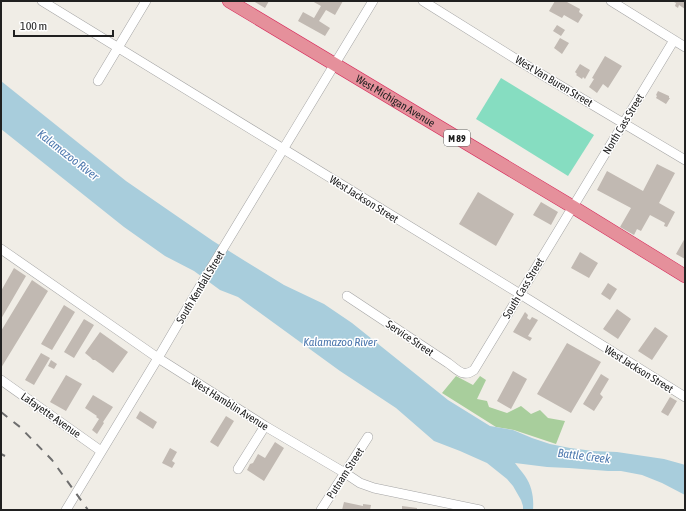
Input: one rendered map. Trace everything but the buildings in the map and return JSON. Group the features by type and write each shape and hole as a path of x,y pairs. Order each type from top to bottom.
{"highway":[{"name":"West Michigan Avenue","path":"229,1 573,207 685,276"}],"street":[{"name":"West Jackson Street","path":"42,1 685,397"},
{"path":"98,81 146,1"},
{"name":"South Kendall Street","path":"66,510 373,1"},
{"name":"West Van Buren Street","path":"423,1 519,61 685,160"},
{"path":"611,1 685,47"},
{"name":"North Cass Street","path":"573,207 674,40"},
{"name":"South Cass Street","path":"474,370 573,207"},
{"name":"West Hamblin Avenue","path":"1,249 158,358 265,426 345,473 360,484 480,510"},
{"name":"Service Street","path":"347,296 464,374 474,370"},
{"name":"Lafayette Avenue","path":"1,380 101,451"},
{"path":"238,469 265,426"},
{"name":"Putnam Street","path":"321,510 368,437"}],"green space":[{"path":"501,78 594,135 568,176 476,119"},
{"path":"456,376 473,385 480,376 486,380 477,399 487,401 489,407 507,413 521,406 531,414 540,410 548,418 565,421 556,444 514,430 496,427 442,393"}],"water":[{"name":"Kalamazoo River","path":"1,81 126,181 213,241 245,261 284,285 324,304 352,323 448,400 490,426 513,430 550,444 570,448 617,452 664,459 685,465 685,495 642,475 621,471 547,467 515,463 525,476 531,488 533,497 533,510 523,510 521,500 513,486 507,479 487,463 434,441 396,408 340,371 238,297 220,290 194,271 165,256 124,227 1,129"}],"railway":[{"path":"1,412 20,427 52,460 88,510"},
{"path":"1,454 5,456"}],"water label":[{"name":"Battle Creek","path":"584,456"}]}
